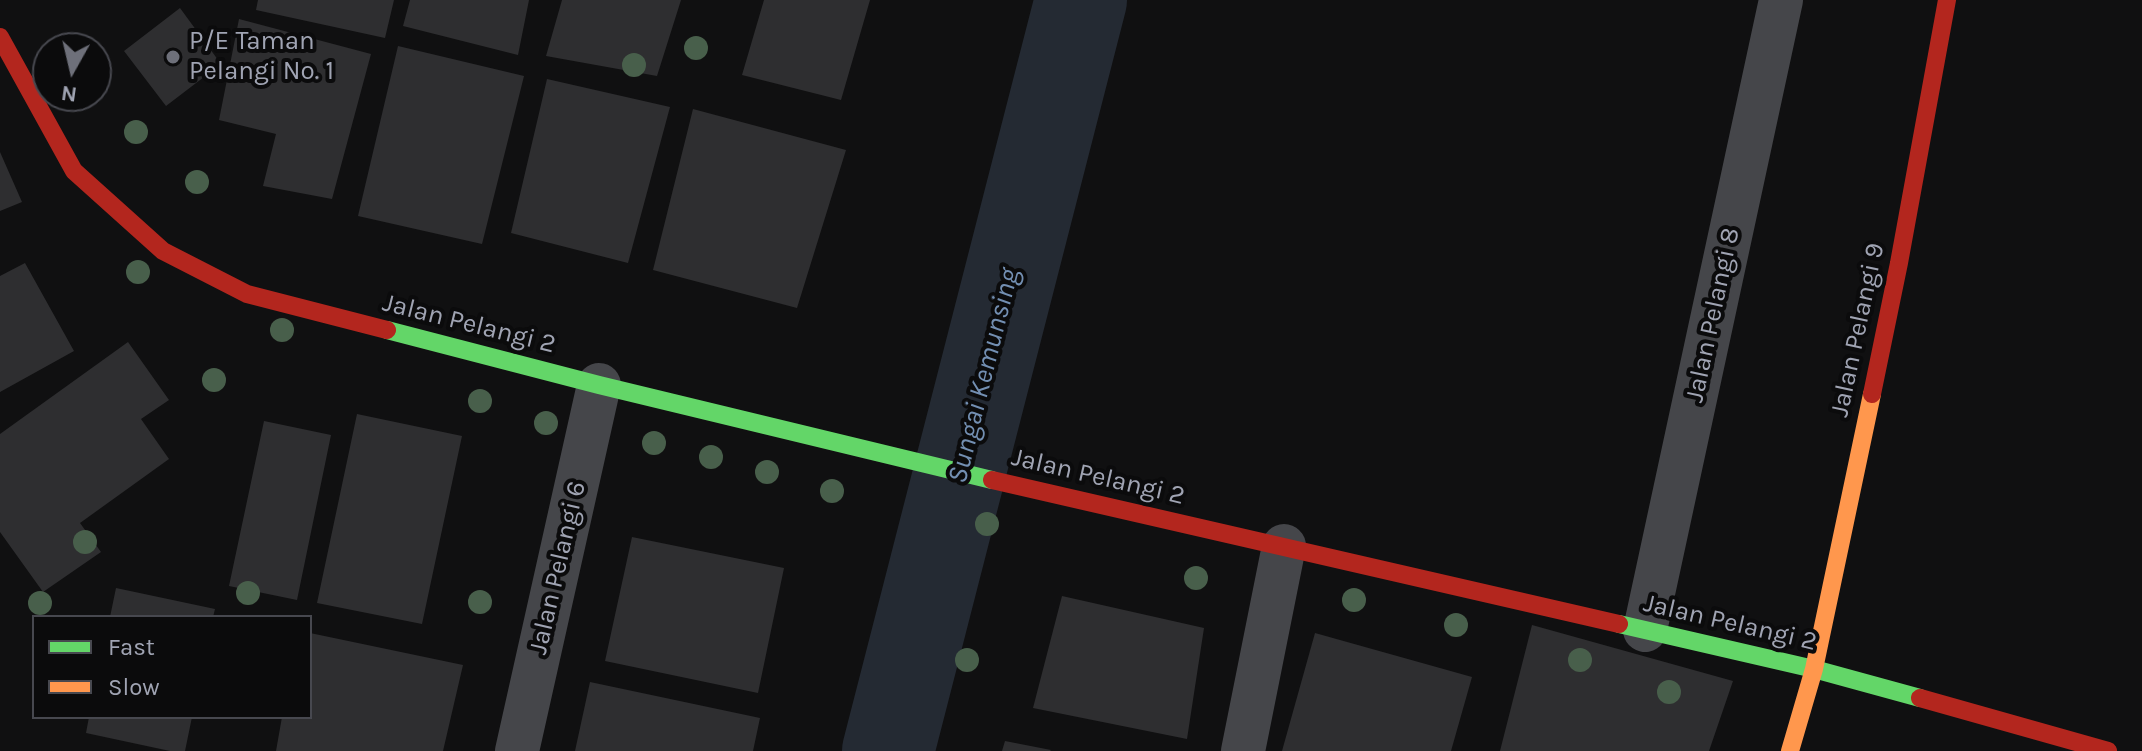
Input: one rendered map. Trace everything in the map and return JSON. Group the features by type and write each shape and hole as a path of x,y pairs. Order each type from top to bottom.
{"street":[{"name":"Jalan Pelangi 8","path":"1645,630 1781,0"},
{"name":"Jalan Pelangi 9","path":"1790,751 1814,669 1899,263 1947,0"},
{"name":"Jalan Pelangi 2","path":"0,37 74,171 163,251 247,294 599,385 1048,493 1814,669 2108,751"},
{"name":"Jalan Pelangi 6","path":"517,751 599,385"},
{"path":"1243,751 1284,546"}],"building":[{"path":"258,0 394,0 385,38 256,10"},
{"path":"410,0 529,0 518,55 403,26"},
{"path":"562,0 681,0 657,76 546,56"},
{"path":"764,0 870,0 841,100 742,75"},
{"name":"P/E Taman Pelangi No. 1","path":"180,8 221,64 166,106 124,51"},
{"path":"239,19 371,54 332,199 263,186 276,134 219,120"},
{"path":"398,46 524,76 482,244 358,216"},
{"path":"547,79 670,107 628,263 511,233"},
{"path":"693,109 846,150 797,308 653,270"},
{"path":"0,152 22,202 0,211"},
{"path":"25,263 74,351 0,392 0,276"},
{"path":"128,342 169,400 141,419 169,459 80,523 101,552 43,592 0,532 0,434"},
{"path":"357,414 462,436 422,624 317,603"},
{"path":"264,421 331,435 297,600 229,586"},
{"path":"632,537 784,568 758,693 605,661"},
{"path":"116,588 215,609 214,615 110,615"},
{"path":"1062,596 1204,628 1187,739 1033,708"},
{"path":"1532,625 1733,681 1709,751 1500,751"},
{"path":"312,633 463,665 443,751 276,751 282,719 312,719"},
{"path":"1315,633 1472,677 1451,751 1282,751"},
{"path":"590,682 760,718 753,751 575,751"},
{"path":"89,719 192,719 185,751 170,751 86,733"},
{"path":"1005,741 1051,750 1002,751"}],"waterway":[{"name":"Sungai Kemunsing","path":"888,751 1081,0"}],"traffic: fast":[{"path":"387,330 992,480"},
{"path":"1619,624 1814,669 1920,698"}],"traffic: slow":[{"path":"1790,751 1814,669 1872,394"}],"traffic: jam":[{"path":"1872,394 1947,0"},
{"path":"0,37 74,171 163,251 247,294 387,330"},
{"path":"992,480 1619,624"},
{"path":"1920,698 2108,751"}],"place":[{"name":"P/E Taman Pelangi No. 1","path":"173,57"}]}
